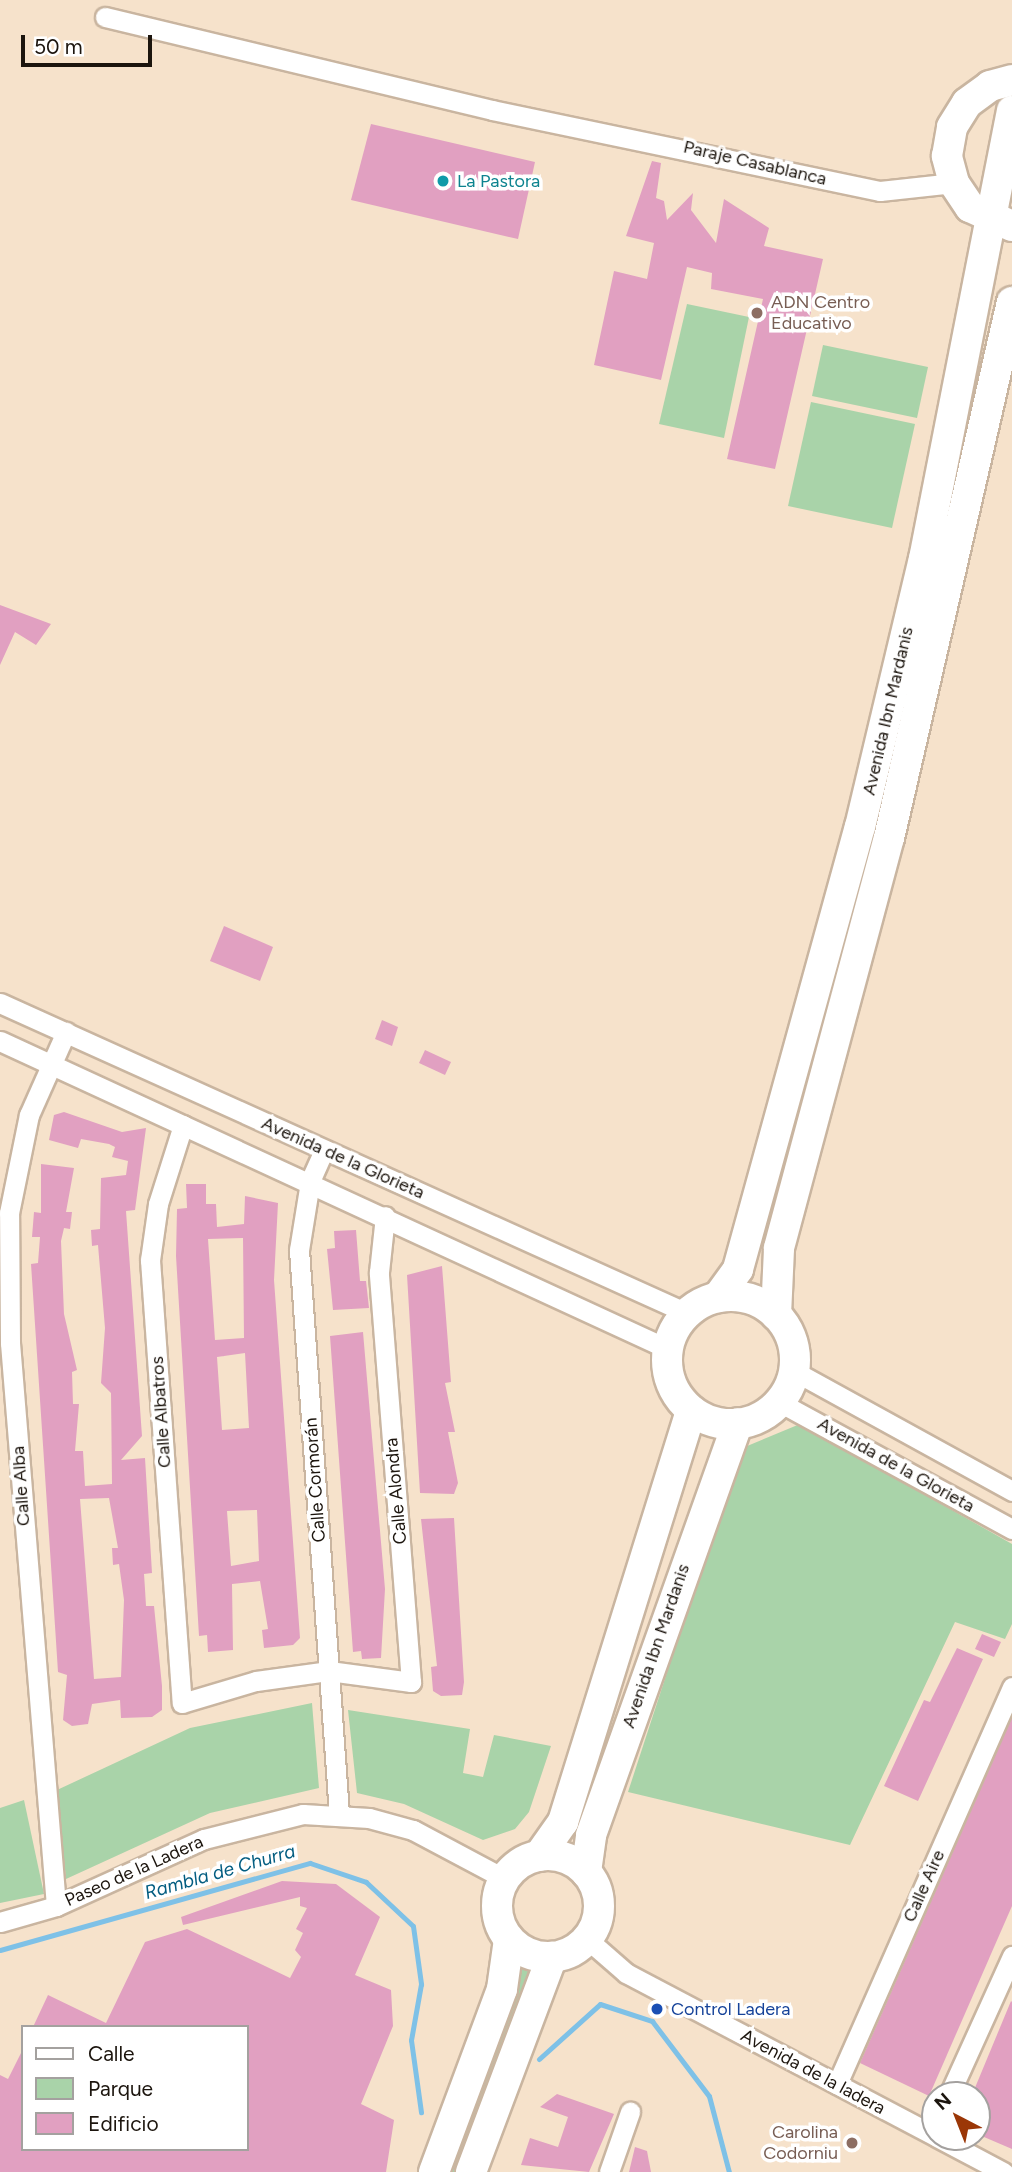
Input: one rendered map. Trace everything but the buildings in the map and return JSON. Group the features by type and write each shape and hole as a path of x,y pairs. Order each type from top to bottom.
{"main road":[{"path":"1003,224 970,206 954,183 947,156 952,127 967,103 990,86 1012,80"},
{"name":"Avenida Ibn Mardanis","path":"718,1297 738,1269 860,827 1003,224 1012,111"},
{"name":"Avenida Ibn Mardanis","path":"776,1315 779,1248 896,811 1012,302"},
{"path":"718,1297 759,1302 776,1315 788,1331 794,1371 779,1402 738,1423 691,1410 671,1383 668,1349 687,1313 718,1297"},
{"name":"Avenida Ibn Mardanis","path":"539,1856 563,1822 691,1410"},
{"name":"Avenida Ibn Mardanis","path":"586,1872 591,1835 738,1423"},
{"path":"433,2172 502,1989 509,1939 497,1910 505,1879 539,1856 572,1861 586,1872 598,1898 587,1940 552,1957 536,1956 509,1939"},
{"path":"471,2172 552,1957"}],"street":[{"name":"Paraje Casablanca","path":"105,17 492,110 558,119 880,191 954,183"},
{"name":"Avenida de la Glorieta","path":"0,1003 687,1313"},
{"name":"Calle Alba","path":"56,1906 41,1768 8,1256 14,1175 47,1063 66,1032"},
{"name":"Avenida de la Glorieta","path":"0,1041 385,1216 668,1349"},
{"name":"Calle Albatros","path":"183,1125 158,1204 150,1260 181,1703 256,1681 329,1671"},
{"name":"Calle Cormorán","path":"324,1150 310,1182 299,1250 339,1814"},
{"name":"Calle Alondra","path":"329,1671 411,1682 379,1272 385,1216"},
{"name":"Avenida de la Glorieta","path":"794,1371 1012,1491"},
{"name":"Avenida de la Glorieta","path":"779,1402 1012,1530"},
{"name":"Calle Aire","path":"836,2084 1012,1688"},
{"name":"Paseo de la Ladera","path":"0,1922 56,1906 237,1827 339,1814 413,1830 505,1879"},
{"name":"Avenida de la ladera","path":"587,1940 626,1973 921,2127"},
{"path":"956,2081 1012,1956"},
{"path":"609,2172 630,2112"},
{"name":"Avenida de la ladera","path":"965,2151 1003,2172"}],"green space":[{"path":"687,304 749,317 724,438 659,424"},
{"path":"823,345 928,367 917,418 812,396"},
{"path":"811,402 915,424 892,528 788,506"},
{"path":"800,1424 1012,1544 1012,1624 1005,1639 955,1622 850,1845 628,1792 740,1449"},
{"path":"312,1703 319,1788 210,1813 66,1879 57,1790 190,1728"},
{"path":"348,1710 470,1729 463,1773 483,1777 494,1735 551,1746 529,1812 515,1829 483,1840 404,1804 357,1793"},
{"path":"24,1800 44,1894 0,1903 0,1808"},
{"path":"519,1967 533,1970 459,2172 447,2172"}],"waterway":[{"name":"Rambla de Churra","path":"0,1950 310,1863 366,1882 413,1926 421,1984 411,2040 421,2112"},
{"name":"Rambla de Churra","path":"539,2059 600,2004 652,2021 709,2096 729,2172"}],"place":[{"name":"La Pastora","path":"443,181"},
{"name":"ADN Centro Educativo","path":"757,313"},
{"name":"Control Ladera","path":"657,2009"},
{"name":"Carolina Codorniu","path":"852,2143"}]}
